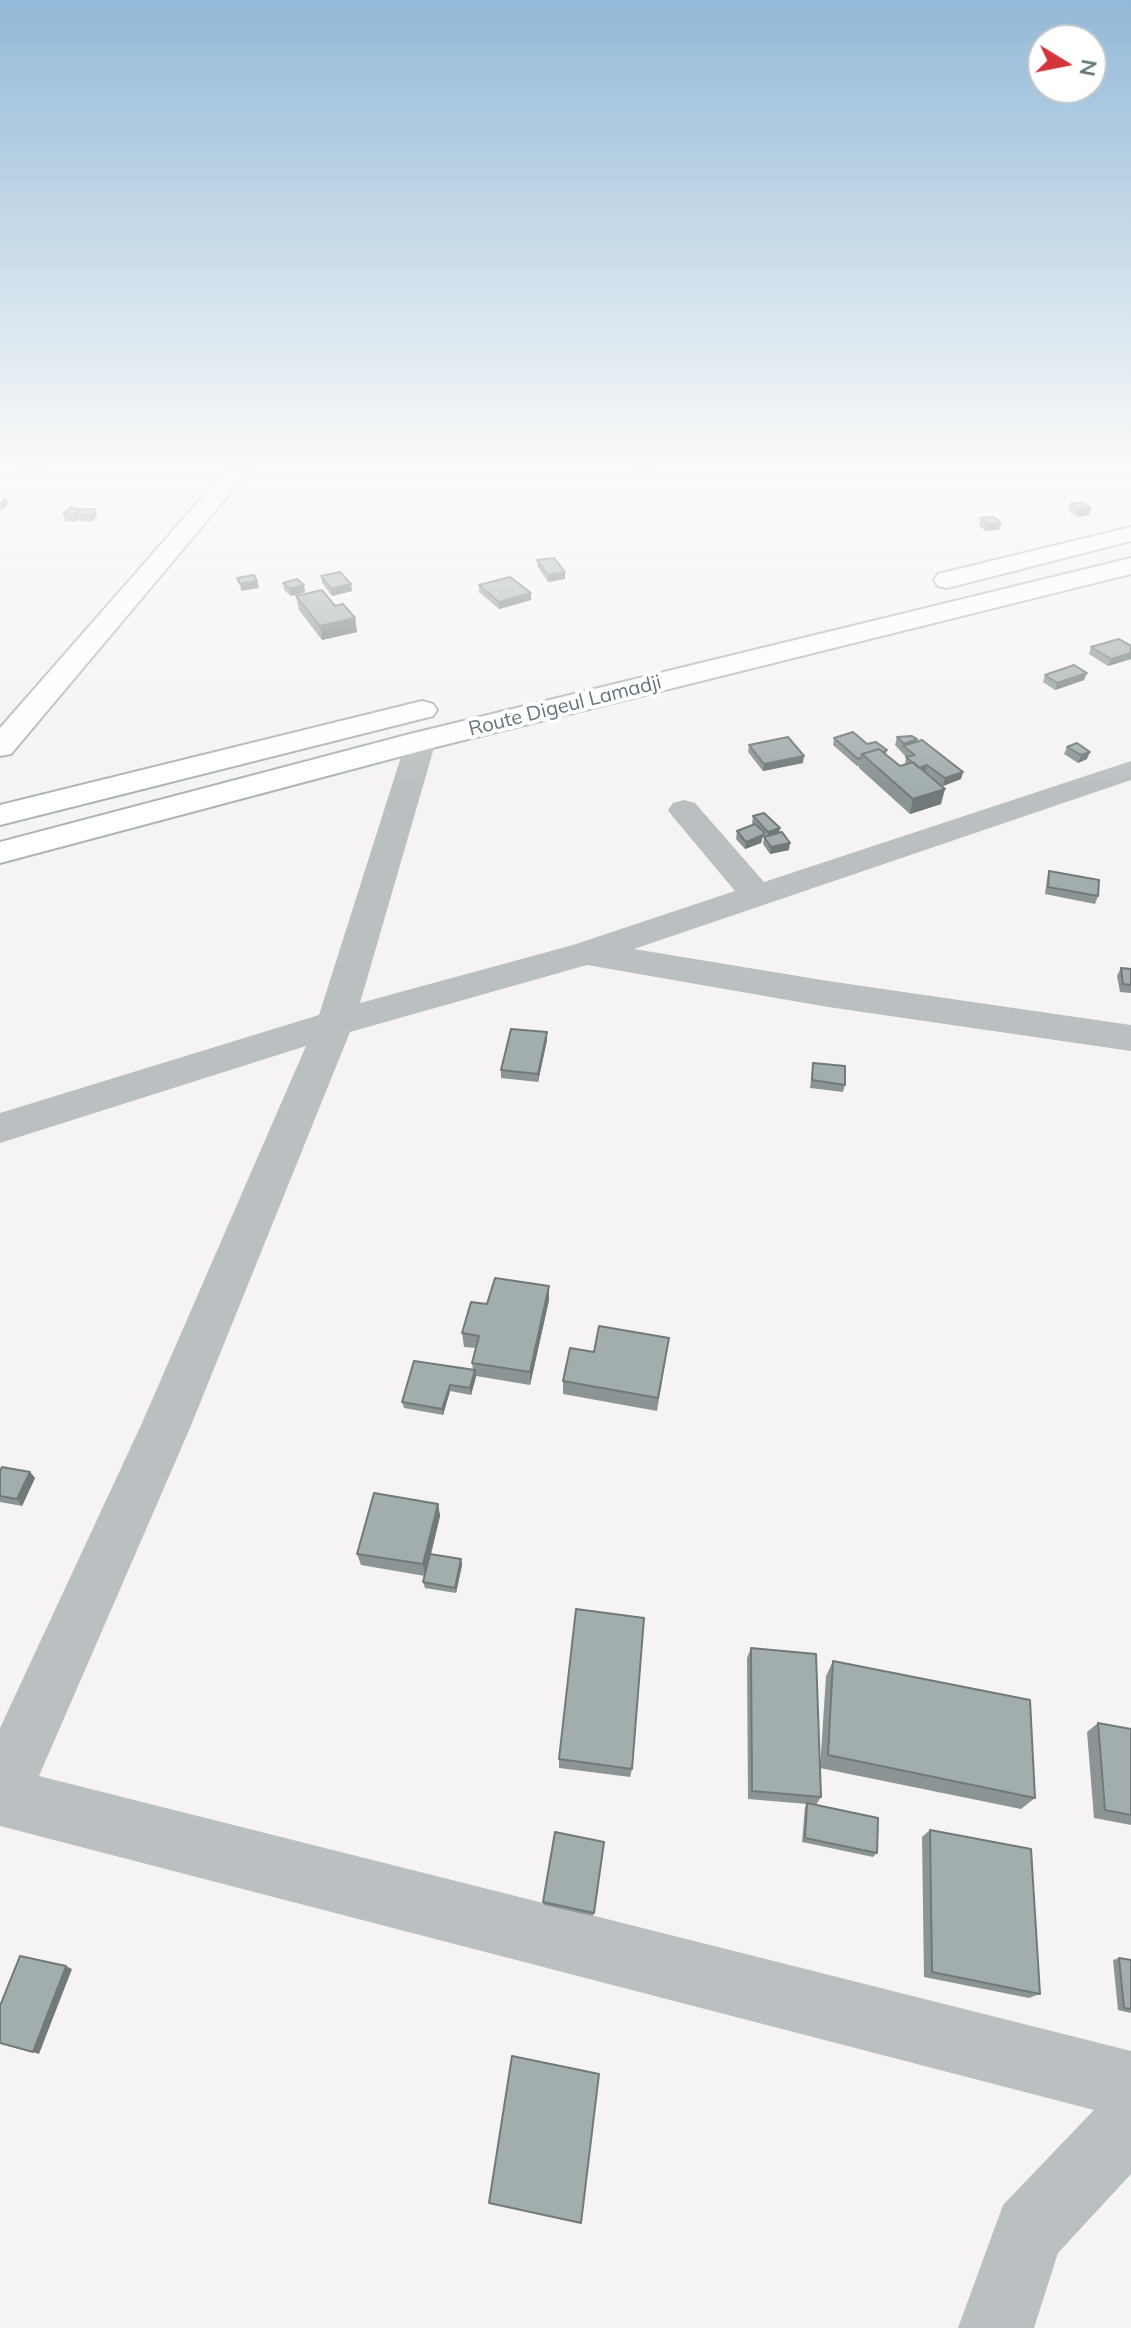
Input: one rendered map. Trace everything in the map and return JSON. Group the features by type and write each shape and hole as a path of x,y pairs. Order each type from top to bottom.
{"main road":[{"path":"0,747 153,570"},
{"path":"914,588 988,570"},
{"name":"Route Digeul Lamadji","path":"0,853 421,741 1116,570"},
{"name":"Route Digeul Lamadji","path":"0,815 449,703"}],"street":[{"path":"421,741 335,1023 165,1428 0,1796 1131,2085"},
{"path":"0,1128 335,1023 586,953 1131,770"},
{"path":"684,810 758,896"},
{"path":"586,953 843,996 1131,1038"},
{"path":"996,2328 1029,2231 1131,2122"}],"building":[{"path":"544,570 565,572 548,575"},
{"path":"340,572 351,584 331,589 321,576"},
{"path":"254,575 257,581 240,584 237,578"},
{"path":"510,577 531,593 499,602 479,585"},
{"path":"297,579 304,585 290,589 283,583"},
{"path":"322,590 335,606 343,604 355,618 320,626 296,596"},
{"path":"1119,639 1131,646 1131,653 1111,659 1091,647"},
{"path":"1074,665 1087,673 1057,683 1045,675"},
{"path":"853,732 867,744 876,742 887,750 862,754 858,759 834,738"},
{"path":"912,736 917,739 904,744 897,737"},
{"path":"788,737 804,756 764,764 749,745"},
{"path":"922,740 963,772 945,778 927,765 919,768 906,757 915,755 903,746"},
{"path":"1077,743 1090,752 1081,755 1067,747"},
{"path":"879,749 900,766 913,762 945,789 913,799 862,754"},
{"path":"764,813 780,828 768,832 753,816"},
{"path":"755,824 764,832 763,835 746,842 737,831"},
{"path":"782,832 790,843 771,847 764,837"},
{"path":"1049,871 1099,880 1098,896 1048,887"},
{"path":"1121,968 1131,969 1131,985 1123,984"},
{"path":"511,1029 547,1032 538,1074 501,1070"},
{"path":"813,1063 845,1066 845,1085 812,1080"},
{"path":"495,1278 549,1286 530,1372 472,1363 479,1336 462,1333 471,1302 487,1304"},
{"path":"599,1326 669,1338 658,1398 563,1381 570,1348 594,1352"},
{"path":"414,1361 475,1370 470,1388 450,1385 442,1409 402,1402"},
{"path":"2,1467 30,1472 17,1499 0,1496"},
{"path":"374,1493 438,1504 423,1564 357,1554"},
{"path":"430,1554 461,1559 455,1588 423,1582"},
{"path":"576,1609 644,1618 632,1769 559,1759"},
{"path":"751,1648 816,1654 821,1797 752,1791"},
{"path":"833,1661 1030,1700 1035,1798 828,1755"},
{"path":"1098,1723 1131,1729 1131,1815 1105,1810"},
{"path":"807,1803 878,1818 877,1853 805,1838"},
{"path":"930,1830 1031,1849 1040,1994 932,1972"},
{"path":"555,1832 604,1842 594,1913 543,1902"},
{"path":"20,1956 66,1966 33,2052 0,2043 0,2006"},
{"path":"1119,1958 1131,1960 1131,2009 1124,2008"},
{"path":"512,2056 599,2074 581,2223 489,2203"}]}
